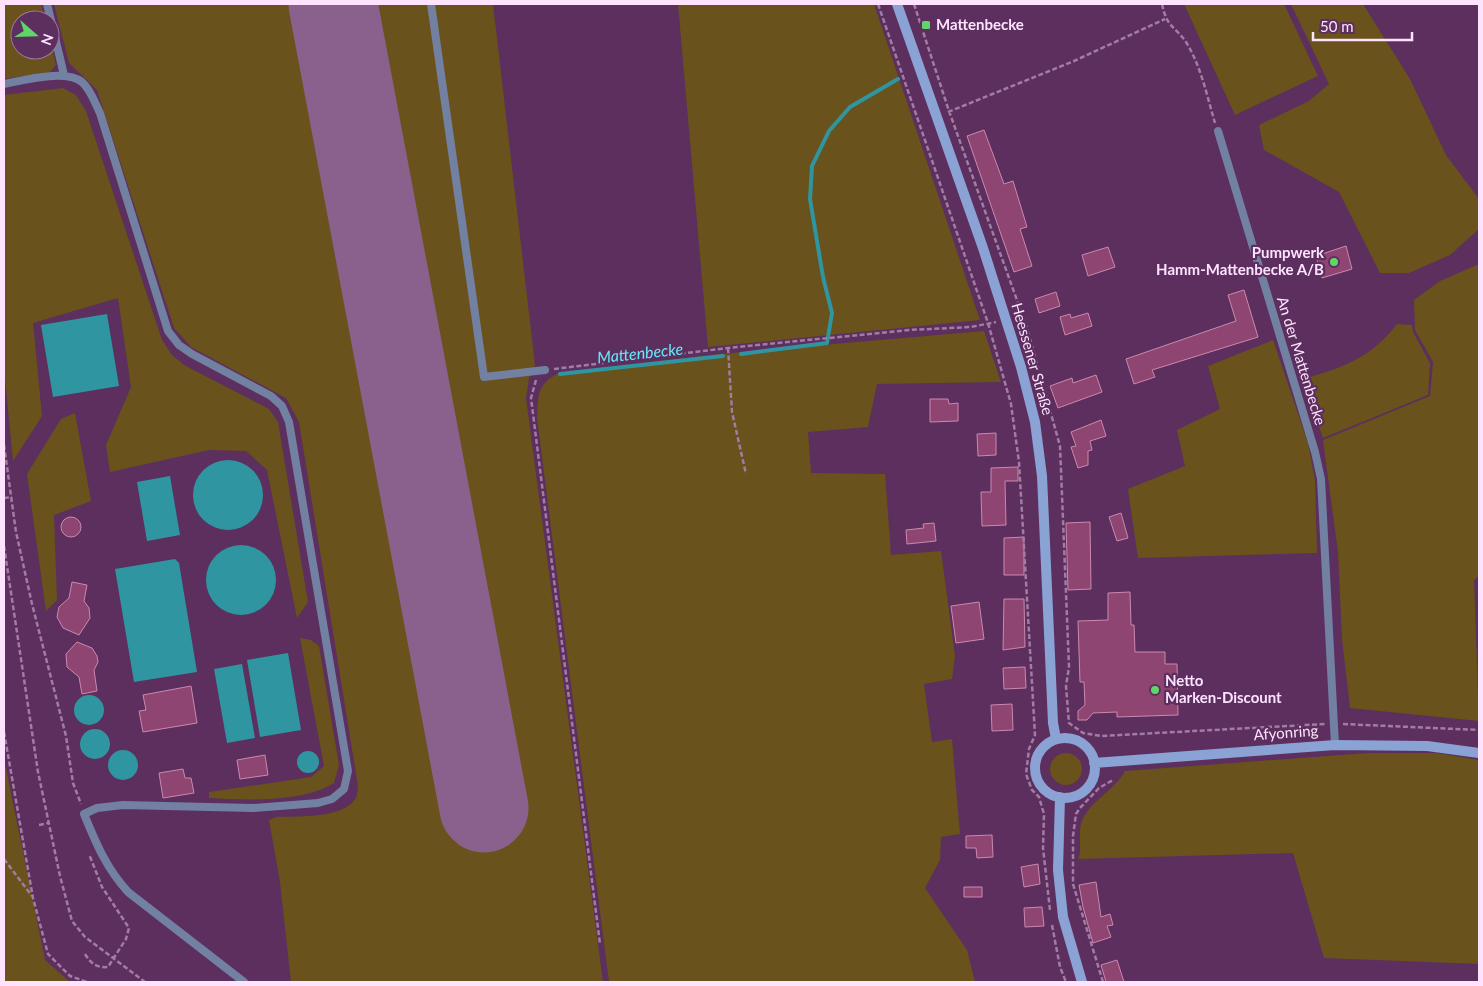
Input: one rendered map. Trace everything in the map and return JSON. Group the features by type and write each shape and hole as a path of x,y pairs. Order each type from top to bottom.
{"main road":[{"name":"Heessener Straße","path":"897,4 983,248 1021,367 1035,422 1041,467 1056,739"},
{"path":"1067,738 1080,743 1091,754 1094,764 1091,782 1086,789 1078,794 1060,797 1050,794 1043,788 1037,780 1035,770 1040,751 1056,739 1067,738"},
{"name":"Afyonring","path":"1094,764 1335,745 1427,746 1479,753"},
{"path":"1060,797 1058,870 1063,917 1082,982"}],"lane":[{"path":"47,4 64,76"},
{"path":"431,4 484,377 545,370"},
{"path":"4,84 64,76 81,82 90,92 100,113 168,331 179,346 271,396 282,406 289,422 348,772 344,789 332,799 318,803 252,808 122,805 98,808 84,814 99,852 115,878 128,892 244,982"},
{"name":"An der Mattenbecke","path":"1218,131 1273,334 1315,452 1321,478 1335,745"}],"path":[{"path":"878,4 988,323 1011,404 1019,462 1035,735 1029,749 1026,774 1032,790 1039,797 1044,814 1043,848 1048,900 1060,967 1066,982"},
{"path":"1162,4 1165,19 1185,42 1196,62 1218,131"},
{"path":"936,116 1074,61 1165,19"},
{"path":"600,944 531,398 535,380 545,370 728,348 909,330 971,327 1005,320"},
{"path":"728,348 732,412 746,474"},
{"path":"4,445 16,532 32,604 66,736 73,783 84,814"},
{"path":"4,498 12,496"},
{"path":"4,546 38,772 48,823 72,921 85,937 145,982"},
{"path":"1070,723 1083,733 1101,736 1334,724 1479,730"},
{"path":"4,732 33,898 48,954 70,976 86,982"},
{"path":"4,754 6,747"},
{"path":"1103,982 1073,884 1073,836 1076,814 1080,808 1100,788 1113,780"},
{"path":"39,825 48,823"},
{"path":"85,954 93,965 100,968 108,967 126,938 129,928 102,887 88,850"},
{"path":"4,859 33,898"}],"shaded area":[{"path":"4,4 41,4 42,10 10,10 10,60 55,60 56,65 50,72 4,79"},
{"path":"54,4 493,4 535,365 529,378 526,398 603,982 291,982 280,882 269,820 276,817 319,815 341,810 350,805 356,798 358,786 299,422 286,398 191,347 174,328 97,90 69,63 60,28 60,10 56,10"},
{"path":"678,4 874,4 980,320 708,347"},
{"path":"1184,4 1284,4 1318,76 1235,115"},
{"path":"1291,4 1363,4 1410,79 1446,155 1479,199 1479,229 1450,255 1409,273 1380,273 1339,192 1264,150 1259,125 1309,101 1329,84"},
{"path":"63,88 76,95 86,111 162,340 172,355 184,365 269,409 278,422 308,602 297,618 267,470 246,451 209,450 110,472 106,445 131,387 118,298 33,323 42,416 13,461 4,368 4,95"},
{"path":"1479,264 1479,576 1474,580 1479,721 1350,708 1342,639 1338,552 1323,440 1430,396 1433,362 1415,330 1414,300 1440,281"},
{"path":"107,314 119,386 53,397 41,325"},
{"path":"1397,324 1412,325 1413,332 1430,363 1428,395 1323,438 1302,379 1343,366 1366,354 1387,336"},
{"path":"984,331 1001,382 877,384 868,427 808,432 811,473 885,474 891,555 941,551 955,656 952,679 924,684 932,742 952,739 960,834 941,837 940,860 925,888 967,950 975,982 609,982 537,418 540,391 546,381 559,373 720,354"},
{"path":"1273,340 1308,443 1315,480 1317,553 1138,558 1128,489 1185,466 1177,430 1220,409 1208,366"},
{"path":"75,413 91,501 54,515 57,600 46,611 27,474 61,419"},
{"path":"228,460 241,463 253,470 260,482 263,495 260,508 253,520 241,527 228,530 215,527 203,520 196,508 193,495 196,482 203,470 215,463"},
{"path":"170,476 180,535 147,541 137,482"},
{"path":"241,545 254,548 266,555 273,567 276,580 273,593 266,605 254,612 241,615 228,612 216,605 209,593 206,580 209,567 216,555 228,548"},
{"path":"175,559 179,563 197,672 134,682 115,569"},
{"path":"300,638 311,640 319,646 339,765 334,783 306,794 290,797 273,799 209,798 209,792 311,777 324,766"},
{"path":"288,653 301,730 260,737 247,660"},
{"path":"242,664 255,738 227,743 214,669"},
{"path":"89,695 100,699 104,710 100,721 89,725 78,721 74,710 78,699"},
{"path":"95,729 106,733 110,744 106,755 95,759 84,755 80,744 84,733"},
{"path":"123,750 134,754 138,765 134,776 123,780 112,776 108,765 112,754"},
{"path":"308,751 316,754 319,762 316,770 308,773 300,770 297,762 300,754"},
{"path":"1066,753 1078,757 1082,769 1078,781 1066,785 1054,781 1050,769 1054,757"},
{"path":"1368,753 1436,753 1479,760 1479,964 1324,958 1293,853 1078,859 1082,821 1096,801 1121,778 1125,771"},
{"path":"4,759 45,960 70,982 4,982"}],"building":[{"path":"984,130 1004,184 1013,181 1027,227 1020,229 1032,266 1014,272 967,136"},
{"name":"Pumpwerk Hamm-Mattenbecke A/B","path":"1346,246 1352,269 1322,278 1316,256"},
{"path":"1108,247 1115,267 1088,276 1082,255"},
{"path":"1244,290 1258,337 1152,370 1155,377 1134,384 1126,359 1236,321 1228,295"},
{"path":"1056,292 1060,306 1039,313 1035,299"},
{"path":"1088,313 1092,326 1065,335 1060,317 1070,314 1071,318"},
{"path":"1096,375 1102,392 1058,408 1050,386 1072,378 1073,383"},
{"path":"930,399 948,399 949,404 958,403 958,421 930,422"},
{"path":"1101,420 1106,436 1090,441 1092,450 1088,451 1088,465 1078,468 1071,447 1076,446 1071,432"},
{"path":"996,433 996,455 978,456 977,434"},
{"path":"1018,467 1018,481 1005,481 1006,525 982,526 981,492 991,492 991,468"},
{"path":"1121,513 1128,538 1117,541 1109,517"},
{"path":"67,517 75,517 81,523 81,531 75,537 67,537 61,531 61,523"},
{"path":"1090,522 1091,589 1068,590 1066,523"},
{"path":"934,523 936,541 907,544 906,530 924,528 923,524"},
{"path":"1024,537 1024,575 1004,575 1004,538"},
{"path":"72,582 87,585 84,601 89,608 90,618 79,635 63,628 57,617 59,607 69,598"},
{"path":"1130,592 1131,625 1134,625 1135,652 1165,652 1165,664 1177,664 1178,715 1117,717 1117,712 1093,713 1087,720 1078,720 1078,711 1085,705 1084,682 1080,682 1078,621 1108,620 1108,593"},
{"path":"1004,599 1024,599 1025,647 1003,650"},
{"path":"979,602 984,639 956,643 951,606"},
{"path":"77,642 92,648 97,656 98,662 94,670 97,691 82,694 79,677 67,667 66,654"},
{"path":"1025,667 1026,688 1004,689 1003,668"},
{"path":"191,686 197,723 143,732 139,711 146,710 143,695"},
{"path":"1012,704 1013,730 992,731 991,705"},
{"path":"265,755 268,775 240,779 237,760"},
{"path":"183,769 185,778 191,778 194,793 163,798 159,773"},
{"path":"992,835 993,857 977,858 976,848 966,848 966,836"},
{"path":"1038,864 1040,884 1024,887 1021,867"},
{"path":"1096,882 1101,917 1110,914 1113,925 1107,926 1111,937 1093,943 1079,885"},
{"path":"964,887 982,887 982,897 964,897"},
{"path":"1042,907 1044,926 1025,927 1024,908"},
{"path":"1117,960 1124,982 1106,982 1101,965"}],"waterway":[{"name":"Mattenbecke","path":"741,354 827,343 832,313 823,277 810,199 812,166 829,131 850,107 898,79"},
{"name":"Mattenbecke","path":"560,374 723,356"}],"runway":[{"path":"333,4 484,808"}],"place":[{"name":"Mattenbecke","path":"926,25"},
{"name":"Pumpwerk Hamm-Mattenbecke A/B","path":"1334,262"},
{"name":"Netto Marken-Discount","path":"1155,690"}]}
